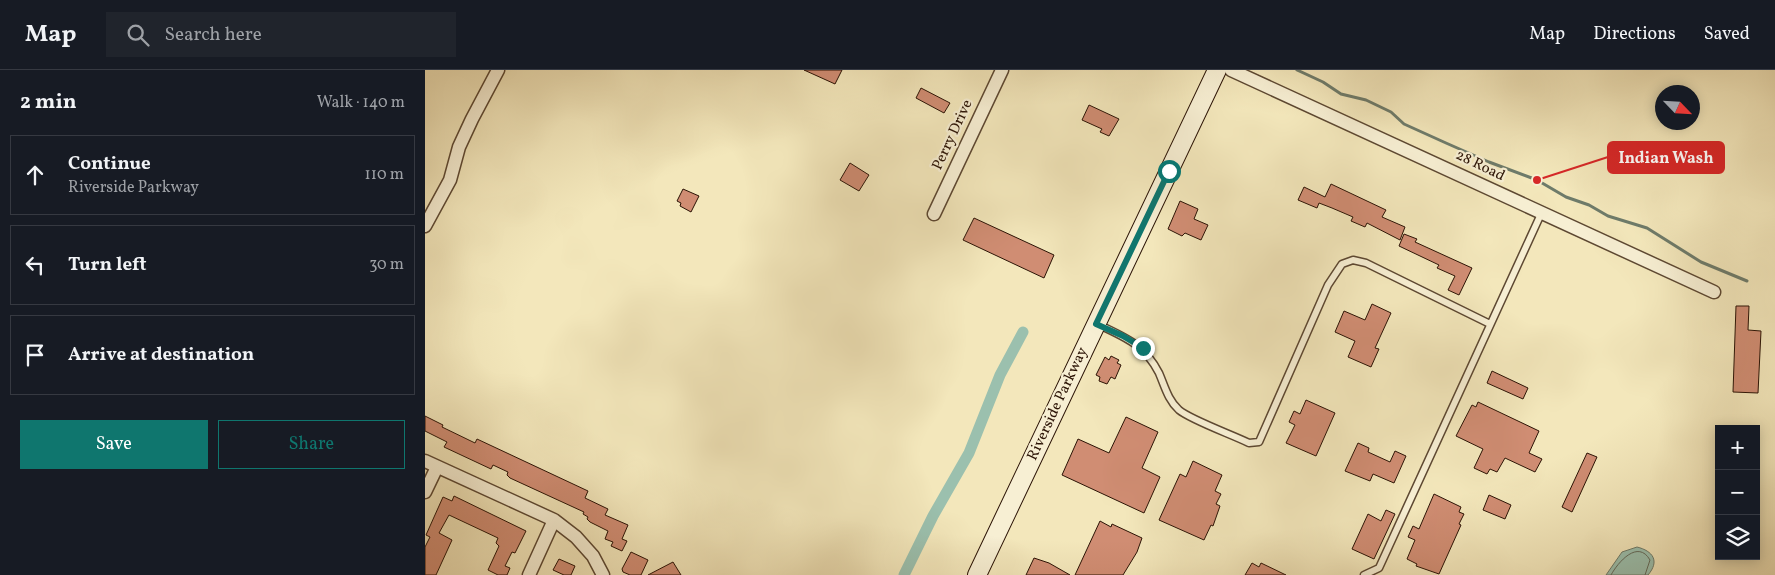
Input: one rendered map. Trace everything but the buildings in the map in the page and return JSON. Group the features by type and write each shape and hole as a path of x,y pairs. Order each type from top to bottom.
{"main road":[{"name":"Riverside Parkway","path":"977,575 1217,70"}],"street":[{"path":"425,226 450,180 459,147 471,119 498,70"},
{"name":"Perry Drive","path":"934,214 1002,70"},
{"name":"28 Road","path":"1231,70 1714,292"},
{"path":"425,461 554,520 582,543 593,556 603,575"},
{"path":"425,492 437,467"},
{"path":"529,575 554,520"}],"lane":[{"path":"1364,575 1379,568 1541,214"},
{"path":"1096,324 1123,336 1143,348 1158,372 1170,401 1181,412 1249,443 1259,442 1328,286 1342,264 1353,260 1366,263 1490,324"}],"water":[{"path":"1637,547 1647,551 1653,557 1654,565 1648,575 1606,575 1622,552"}],"waterway":[{"path":"1297,70 1323,82 1341,94 1366,100 1391,112 1404,124 1446,143 1537,180 1566,197 1589,205 1608,216 1647,228 1701,262 1747,281"},
{"path":"904,575 933,516 969,453 1000,375 1023,332"}],"place":[{"name":"Indian Wash","path":"1537,180"}],"route":[{"path":"1143,348 1123,336 1096,324 1169,171"}]}
